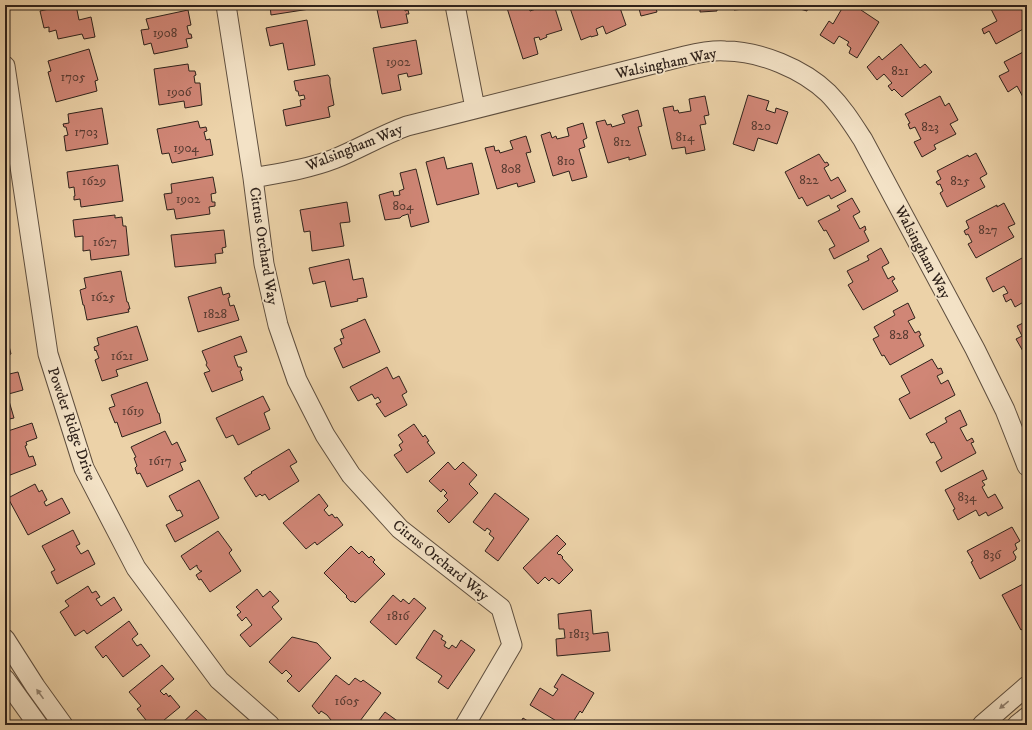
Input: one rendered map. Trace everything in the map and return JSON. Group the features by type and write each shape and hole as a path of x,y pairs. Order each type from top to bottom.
{"street":[{"name":"Citrus Orchard Way","path":"226,5 253,178 264,264 278,325 297,380 325,435 351,475 400,529 502,608 512,645 465,725"},
{"path":"455,5 475,108"},
{"name":"Walsingham Way","path":"253,178 318,164 349,153 400,129 475,108 685,56 725,50 753,54 782,64 805,76 827,92 846,115 863,140 978,355 1004,410 1027,466"},
{"name":"Powder Ridge Drive","path":"5,66 48,354 84,468 136,568 219,680 270,725"},
{"path":"5,639 35,686 63,725"},
{"path":"5,678 38,725"},
{"path":"982,725 1027,686"},
{"path":"1017,725 1027,717"}],"building":[{"path":"67,5 76,5 79,20 91,17 95,37 84,39 82,34 58,39 56,30 49,32 49,27 44,28 40,11"},
{"path":"270,5 315,5 316,8 271,15"},
{"path":"376,5 404,5 405,11 408,10 409,14 406,14 408,23 381,28"},
{"path":"518,5 528,5 530,11 548,5 554,5 562,30 546,35 547,37 540,40 539,37 534,38 538,54 523,59 507,8"},
{"path":"579,5 619,5 626,25 606,34 603,26 596,29 598,35 581,40 570,8"},
{"path":"638,5 655,5 657,12 641,16"},
{"path":"700,5 717,5 717,11 700,12"},
{"path":"734,5 743,5 744,9 734,10"},
{"path":"808,5 807,11 790,6"},
{"path":"844,5 858,5 863,8 861,10 879,22 857,58 849,53 851,48 847,45 849,42 839,36 834,44 820,35 829,21 833,24"},
{"path":"989,5 1019,5 1023,12 1027,10 1027,27 996,44 989,31 984,34 982,29 997,21"},
{"path":"188,10 191,25 187,26 189,34 191,34 192,38 186,39 188,47 154,54 151,43 144,45 141,30 149,29 146,19"},
{"path":"307,20 315,65 288,70 283,43 270,46 266,28"},
{"path":"416,40 422,74 408,77 407,73 398,75 401,90 382,94 373,48"},
{"path":"901,44 920,68 925,64 932,72 902,97 894,89 892,91 888,86 892,83 884,74 877,80 867,67 879,56 882,60"},
{"path":"89,49 98,80 95,81 97,91 56,102 48,72 51,71 48,61"},
{"path":"1027,50 1027,98 1024,99 1017,86 1008,92 999,76 1009,71 1004,62"},
{"path":"188,64 189,71 195,71 195,83 200,83 202,105 185,108 184,101 159,105 154,69"},
{"path":"328,75 330,78 334,105 328,107 330,117 286,126 283,110 301,106 300,100 305,99 304,95 299,96 298,91 296,91 294,81"},
{"path":"748,95 769,101 766,110 775,113 776,108 788,112 777,144 758,138 754,151 733,144"},
{"path":"705,96 709,115 704,116 706,124 700,125 705,150 686,154 685,147 672,149 663,108 673,106 674,111 678,110 679,113 691,111 689,99"},
{"path":"940,96 945,106 949,103 958,120 950,124 956,134 934,145 936,149 922,157 914,142 921,139 915,127 910,129 908,124 910,123 905,114"},
{"path":"102,108 108,144 66,151 64,136 68,135 66,127 64,127 63,124 69,123 68,114"},
{"path":"638,110 642,126 638,127 646,155 629,160 629,157 608,163 596,122 605,120 607,125 611,124 612,127 625,123 622,115"},
{"path":"198,121 200,128 206,127 207,131 204,132 206,140 210,139 213,155 172,163 169,153 162,154 157,129"},
{"path":"583,123 587,138 583,140 585,147 579,149 587,177 572,181 569,171 553,176 541,135 550,132 552,138 556,136 557,139 569,136 567,128"},
{"path":"526,136 531,152 526,153 535,182 518,187 517,183 497,189 485,148 494,146 495,151 499,150 500,153 513,149 510,141"},
{"path":"976,153 987,174 980,178 985,187 947,207 940,193 943,191 940,184 938,185 936,182 941,179 937,171 968,155 969,157"},
{"path":"819,154 825,163 827,162 829,165 824,168 831,181 838,177 846,191 831,199 829,195 807,206 802,197 799,199 785,172"},
{"path":"444,157 447,169 472,163 479,194 437,205 426,162"},
{"path":"118,165 123,201 81,207 80,199 74,200 74,187 69,188 67,172"},
{"path":"416,169 429,222 411,227 408,214 400,218 385,220 379,195 393,191 394,196 400,195 399,191 404,189 400,173"},
{"path":"213,177 216,193 211,194 212,202 215,202 215,206 209,207 210,214 176,219 174,209 167,210 164,194 172,193 171,184"},
{"path":"852,198 860,212 853,216 860,229 865,226 866,230 864,231 869,241 834,259 829,249 835,246 826,230 824,231 818,221 840,210 837,206"},
{"path":"347,202 350,222 340,223 344,246 312,251 310,231 304,232 300,210"},
{"path":"1004,203 1015,224 1008,227 1014,237 976,258 968,244 972,242 968,234 966,235 964,231 969,228 966,221"},
{"path":"115,215 115,218 122,217 123,226 126,226 129,255 91,260 90,250 83,251 83,236 75,237 73,220"},
{"path":"224,230 226,247 222,248 223,253 215,254 216,263 175,267 171,235"},
{"path":"881,248 889,263 882,267 888,279 893,276 895,279 892,281 898,291 863,310 848,285 853,282 847,271 869,260 867,256"},
{"path":"1022,258 1027,267 1027,300 1015,307 1011,299 1006,302 1003,295 1008,293 1004,286 993,292 986,278"},
{"path":"349,259 353,280 363,278 367,297 357,299 358,301 331,307 325,281 313,284 309,268"},
{"path":"121,271 127,302 130,309 128,309 129,312 87,320 80,290 86,288 84,278"},
{"path":"221,287 223,295 229,293 230,297 228,298 230,306 234,305 239,320 198,332 188,297"},
{"path":"908,303 915,318 908,321 915,333 919,331 921,335 919,336 924,346 890,365 884,355 882,356 873,339 879,336 874,327 895,315 893,311"},
{"path":"365,319 380,352 343,368 334,348 342,344 340,339 344,338 341,330"},
{"path":"1027,321 1027,355 1025,352 1024,353 1016,339 1022,336 1017,326"},
{"path":"137,326 148,360 116,370 118,376 102,381 95,360 99,358 94,347 99,345 97,338"},
{"path":"241,336 247,352 234,356 238,367 241,367 242,370 240,371 243,380 212,392 204,373 210,371 206,365 207,363 202,351"},
{"path":"5,338 7,338 11,354 5,356"},
{"path":"932,359 938,369 941,368 943,373 937,376 941,384 948,380 955,395 910,419 899,399 910,393 901,376"},
{"path":"387,367 393,379 399,376 407,392 402,395 407,405 385,417 376,404 381,402 378,397 375,399 372,394 358,401 350,387"},
{"path":"18,372 23,390 5,395 5,375"},
{"path":"147,382 159,413 161,423 122,437 117,422 115,423 109,408 115,406 111,395"},
{"path":"263,396 270,410 264,413 270,429 238,445 233,435 226,438 216,418"},
{"path":"5,400 6,402 9,401 14,418 5,420"},
{"path":"960,410 967,425 960,428 967,441 972,438 974,442 971,443 976,453 941,472 936,462 942,458 934,442 931,443 926,434 947,422 945,418"},
{"path":"32,423 37,438 26,442 27,445 25,446 29,457 33,456 36,465 5,477 5,432"},
{"path":"414,424 423,437 425,435 429,441 427,442 435,453 407,473 394,455 402,450 399,445 403,442 398,435"},
{"path":"165,431 172,445 177,442 186,461 180,463 183,470 147,487 140,473 137,474 135,468 137,466 134,458 136,457 131,447"},
{"path":"289,449 297,462 290,466 299,481 269,500 265,494 262,496 260,494 256,497 244,478 252,473 251,472"},
{"path":"448,462 455,470 463,462 477,475 469,484 478,493 449,523 437,511 448,500 444,496 447,493 443,489 441,492 429,481"},
{"path":"983,470 987,479 982,481 985,485 982,487 988,498 995,494 1003,508 988,516 986,512 979,516 976,510 958,520 953,510 955,509 945,490"},
{"path":"199,480 219,518 175,542 166,525 183,516 180,510 177,511 169,496"},
{"path":"35,484 39,492 42,490 47,500 44,502 46,506 62,498 70,513 28,535 8,498"},
{"path":"495,493 529,519 498,561 485,551 494,538 489,534 491,531 487,528 485,531 473,522"},
{"path":"319,494 328,506 324,510 329,516 332,514 335,518 337,517 343,525 317,545 315,542 306,549 283,523"},
{"path":"1012,527 1020,541 1015,544 1017,549 1013,552 1016,557 1015,560 980,579 971,562 973,561 967,551"},
{"path":"73,530 80,544 76,546 81,554 88,550 95,564 57,584 51,572 55,570 42,546"},
{"path":"218,531 232,550 229,553 241,571 210,592 201,579 199,580 196,575 202,571 200,571 197,565 190,570 181,556"},
{"path":"557,535 566,544 557,553 563,557 562,558 573,570 559,584 552,578 549,581 545,577 538,584 523,568"},
{"path":"351,546 359,554 362,551 369,558 371,556 375,560 373,562 385,574 355,603 353,601 351,602 324,573"},
{"path":"1027,582 1027,626 1021,630 1002,595"},
{"path":"88,586 92,593 96,591 100,597 96,599 101,606 114,597 122,610 87,634 84,630 75,636 60,612 69,606 65,601"},
{"path":"257,589 263,597 270,591 279,601 272,607 282,619 250,647 240,635 252,625 246,617 242,621 237,615 241,612 236,607"},
{"path":"393,595 401,602 403,599 409,604 414,598 426,608 396,645 370,622"},
{"path":"591,610 593,634 608,632 610,651 557,656 556,639 565,638 564,629 559,629 558,614"},
{"path":"129,621 138,634 132,639 137,646 141,644 150,656 123,677 106,655 103,658 95,647"},
{"path":"434,630 443,636 441,639 446,642 444,646 449,649 452,645 456,648 461,640 475,650 448,689 438,682 442,676 416,658"},
{"path":"292,637 317,643 331,658 299,692 287,681 292,676 286,670 282,674 269,662"},
{"path":"162,665 174,679 160,691 164,695 166,693 169,697 170,695 180,707 158,725 150,725 137,709 141,706 129,692"},
{"path":"562,674 594,693 582,713 580,711 571,725 563,725 530,705 540,688 553,696 558,689 554,687"},
{"path":"336,675 349,685 355,678 361,682 363,680 381,693 357,725 334,725 330,722 331,720 327,715 321,711 319,714 312,706"},
{"path":"196,710 208,721 204,725 180,725"},
{"path":"385,712 403,725 375,725"},
{"path":"523,718 534,725 519,725"}]}
